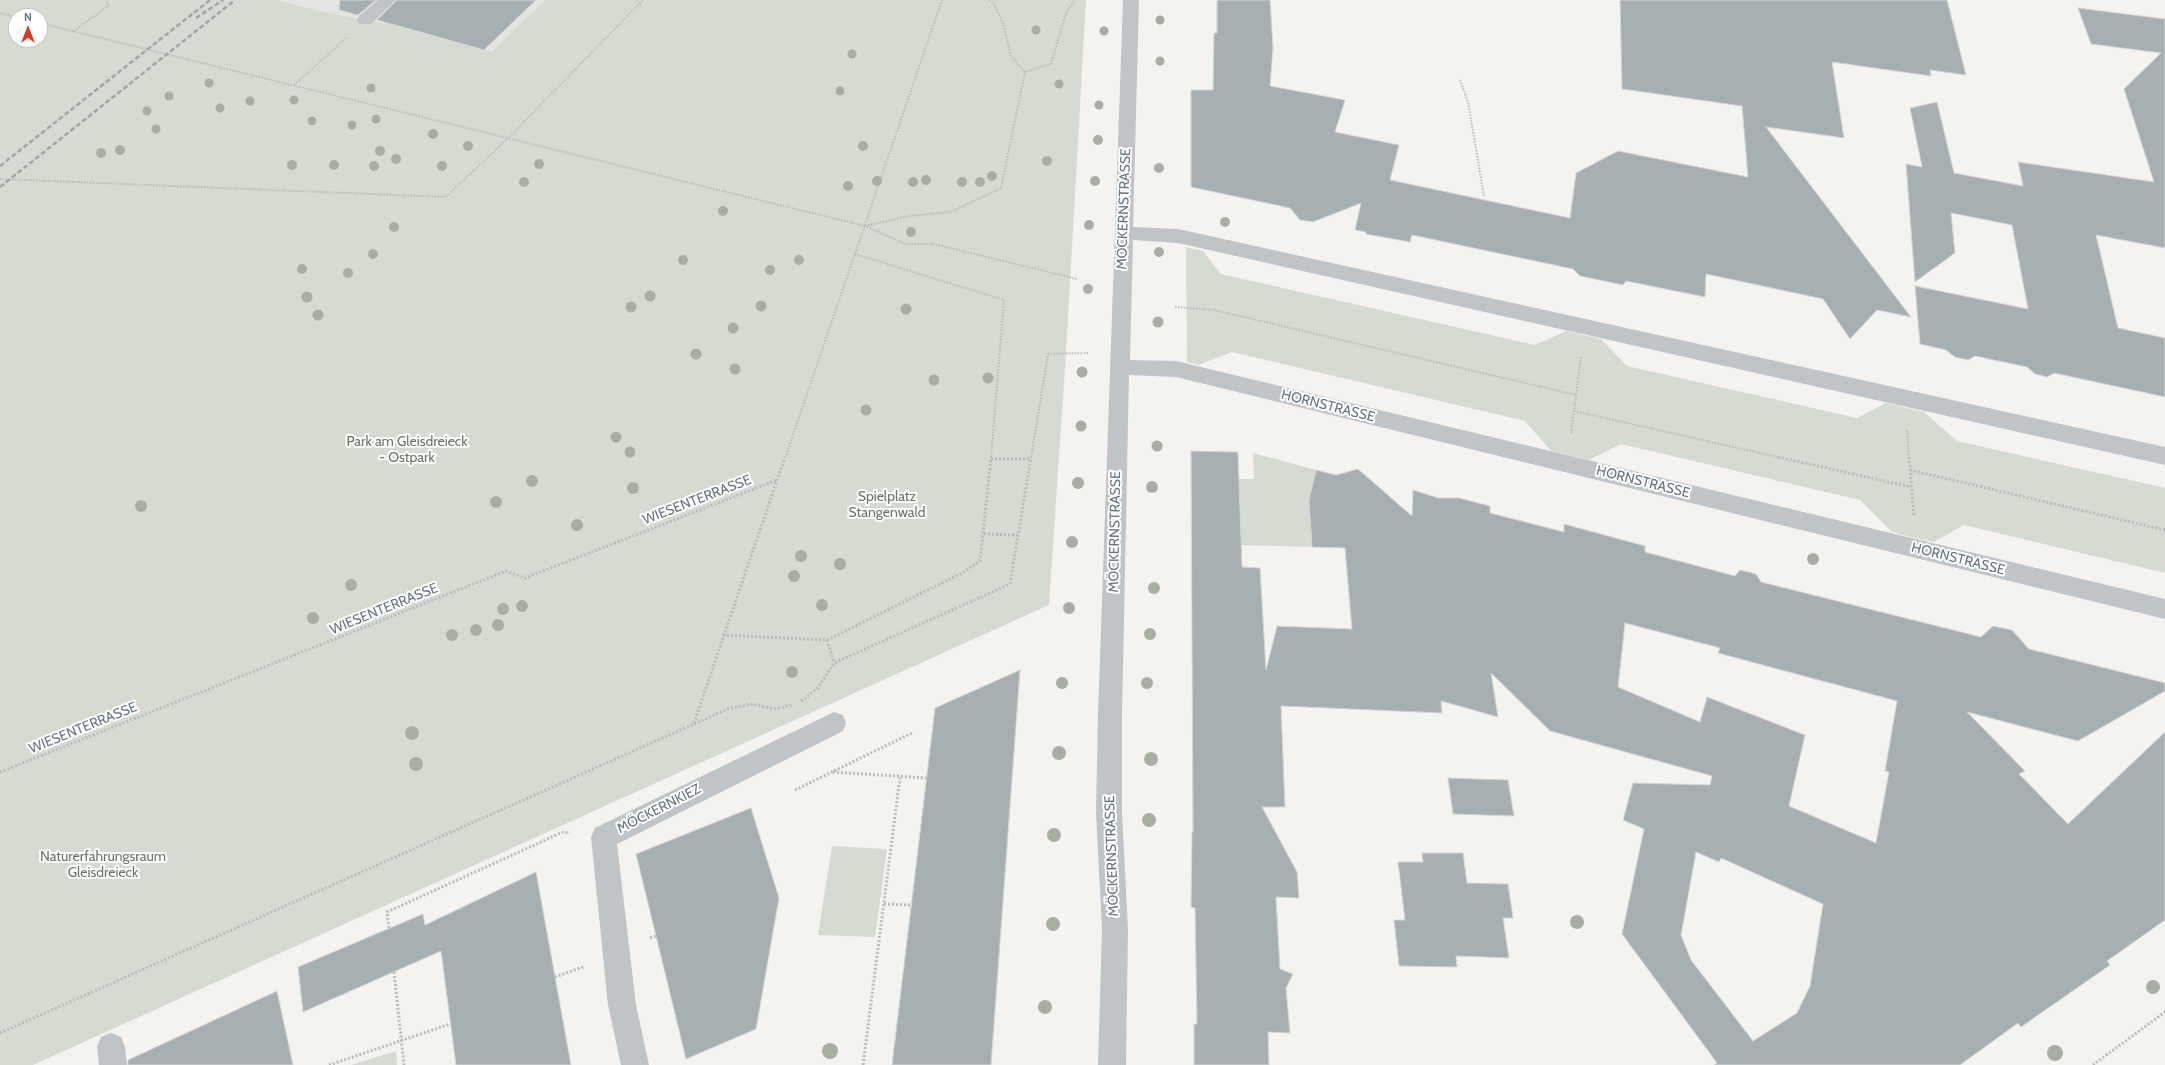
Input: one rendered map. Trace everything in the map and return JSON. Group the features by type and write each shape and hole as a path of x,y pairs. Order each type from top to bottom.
{"street":[{"path":"365,20 388,0"},
{"name":"MÖCKERNSTRASSE","path":"1112,1065 1115,929 1109,813 1131,0"},
{"path":"1124,233 1178,236 2165,456"},
{"name":"HORNSTRASSE","path":"1120,367 1176,368 2165,609"},
{"name":"MÖCKERNKIEZ","path":"635,1065 622,1005 604,837 834,723"}],"path":[{"path":"74,31 108,6 106,0"},
{"path":"0,179 446,197 507,139 643,0"},
{"path":"694,724 942,0"},
{"path":"989,0 994,4 1004,26 1011,56 1025,72"},
{"path":"1025,72 1051,64 1066,13 1075,0"},
{"path":"294,86 365,20"},
{"path":"48,25 865,226 906,244 934,244 1077,278"},
{"path":"865,226 909,216 952,212 1001,188 1025,72"},
{"path":"1460,80 1461,88 1468,102 1484,196"},
{"path":"724,635 827,640 962,573 980,561 991,458 1004,300 855,254"},
{"path":"1175,307 1214,310 1576,395"},
{"path":"1567,464 1585,326"},
{"path":"0,1033 694,724 738,706 753,704 773,709 796,705 818,688 834,663 1010,584 1029,458 1048,354 1077,353"},
{"path":"1905,398 1916,549"},
{"path":"1574,411 1911,487"},
{"path":"991,458 1029,458"},
{"path":"1910,470 2165,530"},
{"name":"WIESENTERRASSE","path":"0,772 506,571 525,578 777,480"},
{"path":"984,534 1017,535"},
{"path":"827,640 834,663"},
{"path":"796,790 912,734"},
{"path":"833,772 926,778"},
{"path":"863,1065 900,777"},
{"path":"389,928 387,912 563,832 604,837"},
{"path":"884,904 911,905"},
{"path":"394,972 404,1065"},
{"path":"2092,1065 2165,1012"},
{"path":"329,1065 450,1024"}],"shaded area":[{"path":"277,0 545,0 491,52 389,24 324,12"}],"green space":[{"name":"Park am Gleisdreieck - Ostpark","path":"0,0 277,0 324,12 389,24 491,52 545,0 1086,0 1066,353 1049,605 33,1065 0,1065"},
{"path":"1186,247 1203,251 1221,274 1535,345 1566,331 1601,339 1627,366 1857,418 1886,403 1924,412 1957,441 2165,488 2165,573 1964,525 1934,542 1915,538 1892,532 1860,500 1621,444 1589,460 1551,451 1525,421 1232,352 1198,365 1187,362"},
{"path":"1253,453 1316,470 1309,500 1312,547 1241,545 1239,479 1254,479"},
{"path":"832,846 887,849 875,937 818,935"},
{"path":"396,1051 397,1065 351,1065"}],"building":[{"path":"340,0 376,0 358,15 339,10"},
{"path":"397,0 536,0 484,50 377,20"},
{"path":"1217,0 1270,0 1273,48 1270,86 1345,100 1335,132 1399,145 1390,180 1570,218 1576,173 1618,151 1748,177 1742,106 1622,89 1620,0 1947,0 1966,75 1930,70 1931,76 1832,62 1844,138 1766,127 1911,317 1877,310 1850,339 1823,299 1706,274 1705,297 1626,281 1623,285 1580,276 1573,269 1412,235 1410,242 1366,234 1366,232 1355,230 1361,203 1313,222 1300,220 1290,208 1191,187 1191,90 1213,90 1214,33 1217,33"},
{"path":"2078,8 2165,19 2165,248 2096,235 2118,328 2165,338 2165,397 2054,373 2047,377 2035,374 2027,367 1975,356 1968,360 1955,357 1946,350 1920,344 1915,286 2028,309 2012,225 1951,213 1955,253 1915,282 1906,164 1922,167 1910,108 1937,102 1954,173 2023,186 2018,162 2154,182 2124,89 2161,53 2091,44"},
{"path":"1191,451 1238,452 1242,567 1260,568 1266,670 1277,626 1352,629 1345,548 1312,547 1309,500 1316,470 1336,475 1358,469 1412,516 1413,490 1438,498 1459,498 1490,506 1490,513 1564,532 1564,524 1645,546 1645,552 1735,576 1740,570 1756,574 1761,582 1981,637 1993,626 2012,630 2029,649 2165,683 2165,691 2078,741 1967,712 2025,771 2019,774 2068,824 2165,732 2165,920 2107,961 2110,965 2021,1027 2018,1023 1960,1065 1714,1065 1717,1063 1622,934 1644,829 1623,820 1633,783 1710,785 1712,776 1550,731 1491,673 1498,717 1441,701 1442,713 1281,706 1285,807 1262,807 1297,872 1299,898 1276,897 1280,969 1293,974 1286,988 1290,1033 1268,1032 1269,1065 1194,1065 1194,1024 1197,1024 1195,908 1191,907 1193,832","holes":["1625,623 1720,648 1718,653 1897,701 1885,771 1889,772 1876,843 1789,806 1805,735 1707,697 1700,722 1618,687","1696,852 1719,862 1721,858 1823,904 1810,986 1797,1013 1753,1041 1691,960 1681,935"]},
{"path":"1020,670 991,1065 892,1065 935,708"},
{"path":"1448,778 1508,780 1514,816 1453,814"},
{"path":"751,808 779,898 756,1029 686,1059 636,854"},
{"path":"1422,853 1463,853 1467,883 1508,884 1513,918 1503,918 1509,958 1456,956 1457,967 1399,966 1394,920 1405,920 1398,862 1423,862"},
{"path":"536,872 571,1065 456,1065 441,951 303,1012 298,967 423,914 425,925"},
{"path":"277,991 293,1065 128,1065 128,1060"}],"railway":[{"path":"0,166 210,0"},
{"path":"196,18 223,0"},
{"path":"0,187 235,0"}],"park label":[{"name":"Spielplatz Stangenwald","path":"887,506"},
{"name":"Naturerfahrungsraum Gleisdreieck","path":"103,866"}]}
